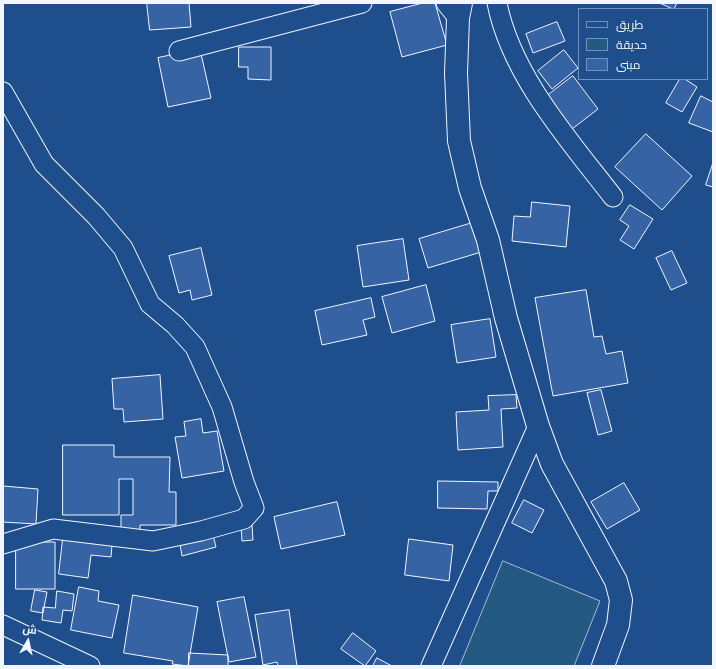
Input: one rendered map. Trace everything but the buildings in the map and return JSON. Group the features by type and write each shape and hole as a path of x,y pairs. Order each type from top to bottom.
{"street":[{"path":"179,51 362,3"},
{"path":"497,3 501,24 521,68 557,124 613,197"},
{"path":"455,8 458,141 470,188 488,240 506,318 538,426 552,464 616,581 621,600 618,625 603,666"},
{"path":"3,92 44,164 96,216 123,248 150,304 175,325 195,347 222,407 244,482 254,508 244,519 153,541 53,530 3,544"},
{"path":"431,666 538,426"},
{"path":"3,625 90,666"}],"green space":[{"path":"503,561 600,601 574,666 460,666"}]}
